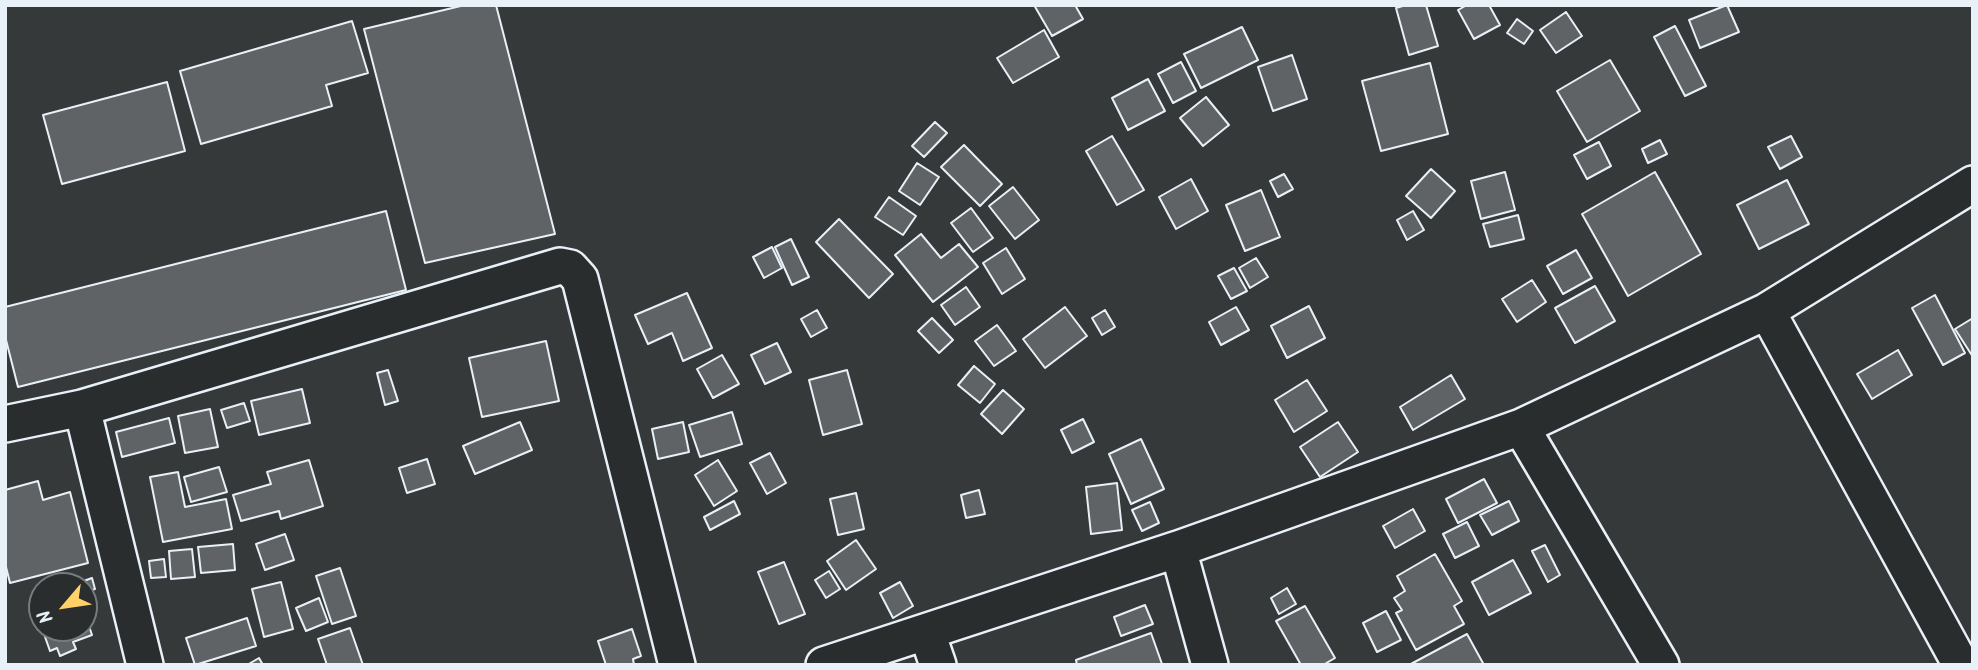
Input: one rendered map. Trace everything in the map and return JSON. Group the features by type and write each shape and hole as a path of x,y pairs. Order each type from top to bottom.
{"street":[{"path":"824,665 932,649 1178,549 1521,427 1767,311 1973,184"},
{"path":"5,424 82,408 559,266 570,268 580,279 677,665"},
{"path":"1767,311 1961,665"},
{"path":"82,408 145,665"},
{"path":"1521,427 1661,665"},
{"path":"1178,549 1210,665"}],"building":[{"path":"465,5 496,5 555,234 425,263 364,29"},
{"path":"1034,5 1075,5 1083,19 1052,36"},
{"path":"1426,5 1438,46 1409,55 1396,8"},
{"path":"1467,5 1489,5 1500,25 1474,39 1458,10"},
{"path":"1727,5 1739,32 1700,48 1689,20"},
{"path":"1566,12 1582,36 1556,53 1540,30"},
{"path":"1517,19 1533,31 1524,44 1507,33"},
{"path":"352,21 368,73 326,85 332,106 201,144 180,71"},
{"path":"1675,26 1706,86 1685,96 1654,37"},
{"path":"1242,27 1258,60 1201,88 1184,54"},
{"path":"1044,30 1059,57 1013,83 997,58"},
{"path":"1292,55 1307,99 1273,111 1258,67"},
{"path":"1610,60 1640,111 1587,142 1557,91"},
{"path":"1181,62 1196,91 1173,103 1158,74"},
{"path":"1430,63 1448,134 1381,151 1362,81"},
{"path":"1148,79 1165,111 1128,130 1112,98"},
{"path":"167,82 185,151 62,184 43,115"},
{"path":"1206,97 1229,125 1203,146 1180,118"},
{"path":"935,122 947,133 924,157 912,146"},
{"path":"1112,136 1144,190 1117,205 1086,151"},
{"path":"1791,136 1802,157 1780,169 1768,147"},
{"path":"1660,140 1667,154 1648,163 1642,149"},
{"path":"1599,142 1611,166 1587,179 1574,155"},
{"path":"964,145 1002,184 980,206 941,167"},
{"path":"917,163 939,177 920,205 899,191"},
{"path":"1431,169 1455,191 1431,218 1406,196"},
{"path":"1505,172 1515,210 1481,219 1471,181"},
{"path":"1655,172 1701,254 1628,296 1582,214"},
{"path":"1284,174 1293,189 1278,197 1270,181"},
{"path":"1191,179 1208,211 1176,229 1159,197"},
{"path":"1787,180 1809,224 1759,249 1737,205"},
{"path":"1013,187 1039,220 1015,239 989,206"},
{"path":"1261,190 1280,237 1245,251 1226,205"},
{"path":"889,197 916,216 903,235 875,217"},
{"path":"971,208 993,238 973,252 951,223"},
{"path":"386,211 406,290 18,387 5,336 5,307"},
{"path":"1413,211 1424,230 1407,240 1397,220"},
{"path":"1518,215 1524,239 1490,247 1483,224"},
{"path":"839,219 893,274 869,298 816,242"},
{"path":"921,234 941,258 959,244 978,267 933,302 895,255"},
{"path":"791,239 809,277 792,285 775,247"},
{"path":"772,247 782,268 764,278 753,257"},
{"path":"1006,248 1025,279 1002,294 983,263"},
{"path":"1576,250 1592,278 1563,294 1547,266"},
{"path":"1256,258 1268,277 1250,288 1239,268"},
{"path":"1234,268 1247,291 1231,299 1218,276"},
{"path":"1532,280 1546,302 1517,322 1502,299"},
{"path":"1595,286 1615,321 1575,343 1555,308"},
{"path":"966,287 980,307 955,325 941,305"},
{"path":"687,293 712,348 683,361 672,333 648,344 635,315"},
{"path":"1935,295 1965,353 1943,365 1912,308"},
{"path":"1309,306 1325,338 1287,358 1271,326"},
{"path":"1065,307 1087,336 1045,368 1023,339"},
{"path":"1236,307 1249,330 1221,345 1209,322"},
{"path":"817,310 827,328 811,337 801,319"},
{"path":"1105,310 1115,327 1102,335 1092,318"},
{"path":"932,318 953,340 939,353 918,331"},
{"path":"1973,318 1973,357 1955,329"},
{"path":"997,325 1016,351 994,366 975,341"},
{"path":"546,341 559,401 482,417 469,358"},
{"path":"777,343 791,372 765,384 751,355"},
{"path":"1898,350 1912,375 1872,399 1857,374"},
{"path":"722,355 739,384 713,398 697,369"},
{"path":"974,366 995,384 980,403 958,385"},
{"path":"388,370 398,401 385,405 377,373"},
{"path":"847,370 862,424 823,435 809,380"},
{"path":"1451,375 1465,399 1413,430 1400,407"},
{"path":"1307,380 1327,411 1294,432 1275,400"},
{"path":"302,389 310,423 259,435 251,401"},
{"path":"1003,390 1024,409 1002,434 981,414"},
{"path":"244,403 250,421 227,428 221,410"},
{"path":"210,409 218,447 185,453 178,416"},
{"path":"732,412 742,444 700,457 689,425"},
{"path":"169,418 175,443 122,457 116,432"},
{"path":"1083,419 1094,442 1072,453 1061,430"},
{"path":"520,422 532,450 475,474 463,446"},
{"path":"683,422 689,452 658,459 652,429"},
{"path":"1338,422 1358,452 1320,477 1300,447"},
{"path":"1141,439 1164,489 1131,504 1109,454"},
{"path":"770,453 786,483 767,494 750,463"},
{"path":"427,459 435,484 407,493 399,468"},
{"path":"309,460 323,506 281,519 279,511 241,521 233,495 271,484 267,472"},
{"path":"718,460 737,491 714,506 695,475"},
{"path":"219,467 227,492 191,502 184,477"},
{"path":"178,472 185,507 226,499 232,529 163,542 150,477"},
{"path":"1484,479 1497,503 1458,523 1446,499"},
{"path":"38,481 43,500 70,492 88,563 53,572 28,572 28,578 10,583 5,563 5,490"},
{"path":"1117,483 1122,530 1091,534 1086,487"},
{"path":"979,490 985,514 966,518 961,495"},
{"path":"856,493 864,529 838,535 830,499"},
{"path":"734,501 740,514 710,530 704,517"},
{"path":"1509,501 1519,521 1492,535 1480,515"},
{"path":"1150,502 1159,523 1142,531 1132,510"},
{"path":"1413,509 1425,531 1395,548 1383,526"},
{"path":"1467,522 1479,546 1455,558 1443,534"},
{"path":"285,534 294,560 265,570 256,544"},
{"path":"856,540 876,569 846,590 827,561"},
{"path":"233,544 235,570 201,573 198,547"},
{"path":"1545,545 1560,575 1548,582 1532,551"},
{"path":"192,549 195,577 171,579 169,551"},
{"path":"1435,554 1462,601 1454,606 1464,624 1416,650 1396,613 1402,610 1394,598 1405,591 1397,576"},
{"path":"164,559 166,577 151,578 149,561"},
{"path":"1513,560 1531,593 1489,615 1472,582"},
{"path":"784,562 805,614 779,624 758,572"},
{"path":"340,568 356,616 332,624 316,576"},
{"path":"829,571 840,589 826,598 815,580"},
{"path":"281,582 293,629 264,637 252,589"},
{"path":"900,582 913,606 893,618 880,593"},
{"path":"1287,588 1296,604 1279,614 1271,598"},
{"path":"319,598 328,622 306,631 296,608"},
{"path":"1145,605 1153,624 1121,636 1114,617"},
{"path":"1305,606 1335,658 1323,665 1301,665 1276,621"},
{"path":"1386,611 1401,640 1377,652 1363,623"},
{"path":"247,618 256,646 195,665 186,638"},
{"path":"350,628 363,665 327,665 318,639"},
{"path":"632,629 641,656 633,659 634,665 606,665 598,641"},
{"path":"1151,633 1162,664 1077,665 1076,660"},
{"path":"1467,634 1484,665 1409,665"},
{"path":"47,642 73,642 76,649 60,656 57,648 50,651"},
{"path":"259,658 263,665 247,665"}]}
